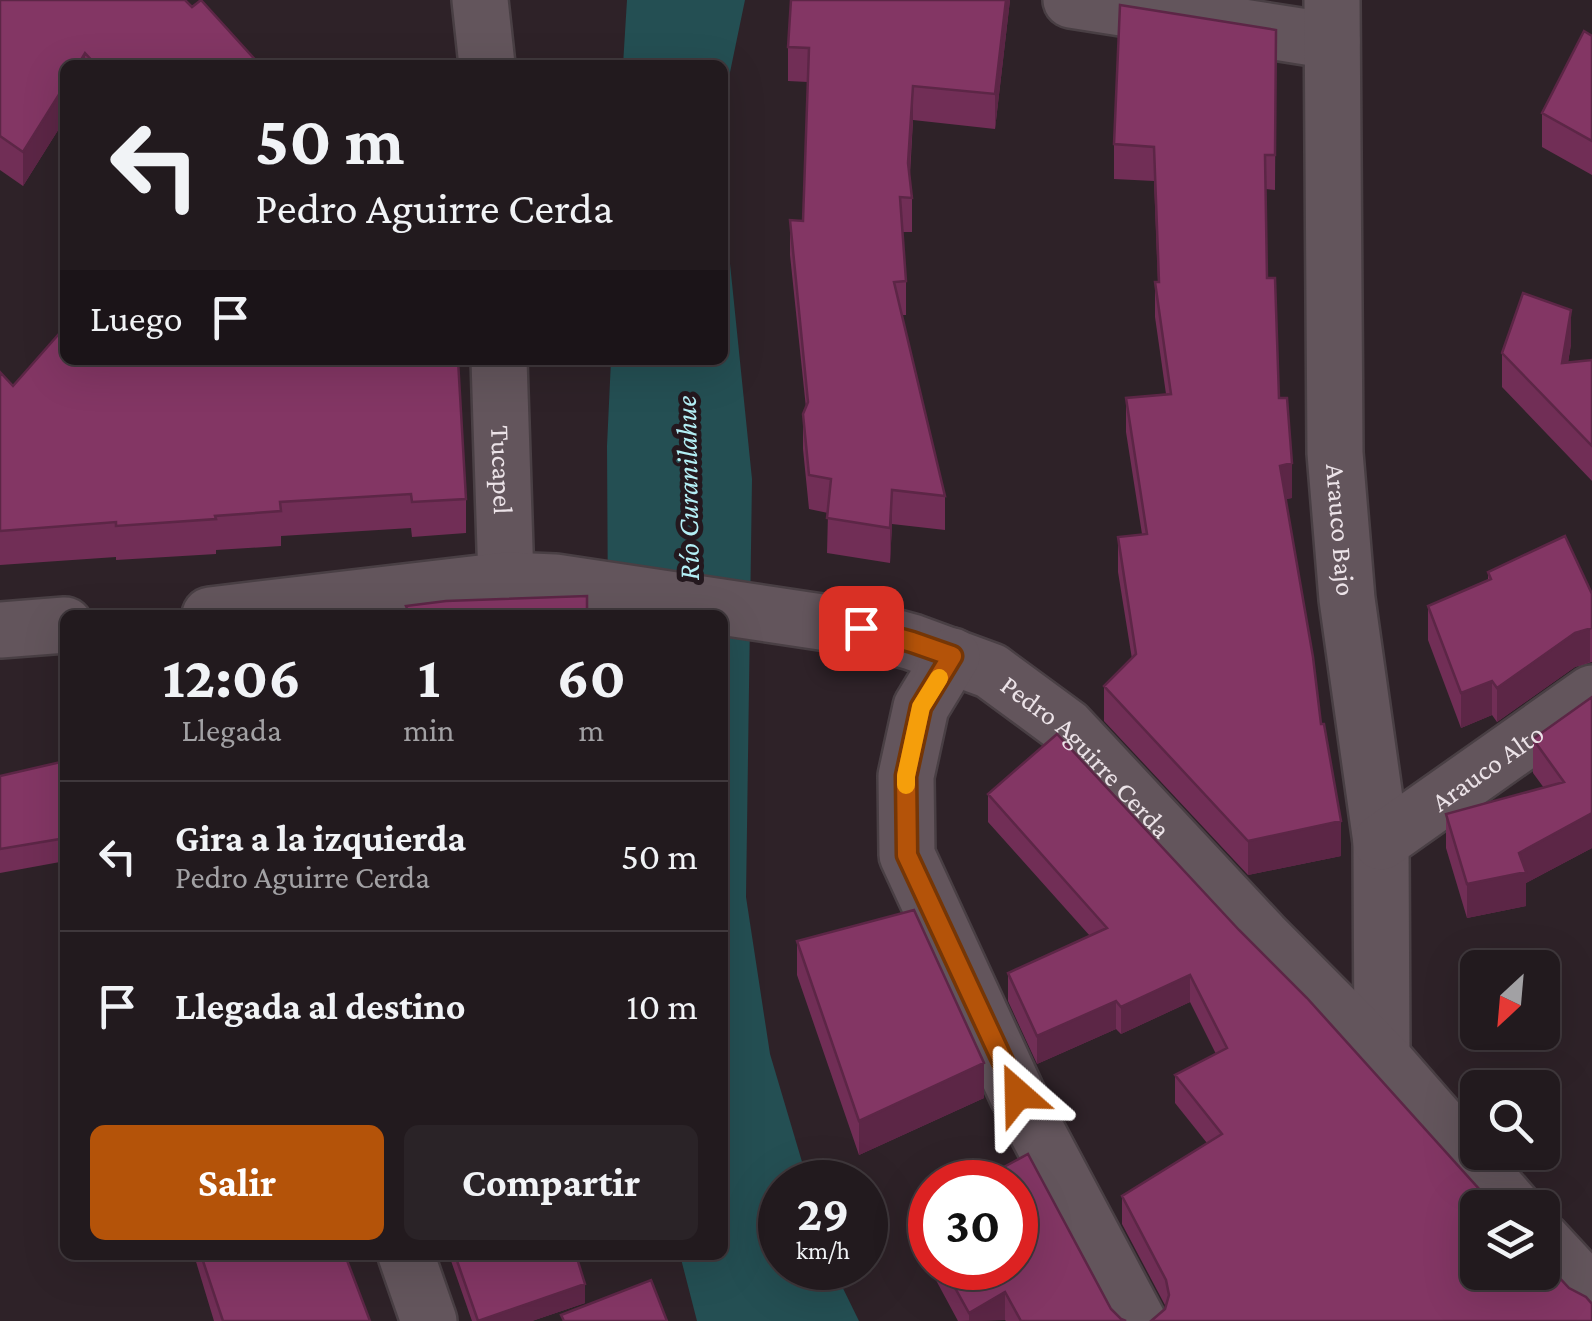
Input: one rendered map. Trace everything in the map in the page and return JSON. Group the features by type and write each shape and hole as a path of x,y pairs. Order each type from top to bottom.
{"street":[{"path":"480,0 486,60"},
{"path":"1071,0 1332,20"},
{"name":"Arauco Bajo","path":"1332,20 1334,452 1348,600 1381,842 1382,1057"},
{"name":"Tucapel","path":"500,365 531,581"},
{"name":"Pedro Aguirre Cerda","path":"263,610 531,581 861,628 991,671 1067,727 1262,936 1382,1057 1498,1190"},
{"path":"0,630 60,625"},
{"path":"952,656 921,707 906,776 907,855 1018,1094 1138,1321"},
{"name":"Arauco Alto","path":"1381,842 1592,692"},
{"path":"1560,1259 1592,1294"},
{"path":"408,1260 429,1321"}],"water":[{"path":"627,0 745,0 728,82 728,60 623,60"},
{"name":"Río Curanilahue","path":"728,244 752,479 746,897 770,1054 801,1160 758,1160 758,1290 844,1290 859,1321 697,1321 681,1260 728,1260 728,610 608,610 611,365 728,365"}],"building":[{"path":"0,0 185,0 192,7 201,0 255,60 91,60 85,53 81,60 60,60 60,93 23,152 0,136"},
{"path":"791,0 1006,0 995,94 913,86 908,163 912,198 900,197 906,281 894,282 945,496 892,490 890,528 827,518 831,479 809,475 803,414 808,402 790,220 803,221 809,48 788,47"},
{"path":"1120,5 1276,30 1275,155 1265,155 1267,278 1275,278 1279,398 1287,398 1292,463 1280,466 1321,724 1341,821 1248,841 1104,686 1136,654 1118,537 1147,534 1126,398 1171,394 1155,282 1159,282 1154,147 1114,144"},
{"path":"1584,31 1592,36 1592,141 1542,113"},
{"path":"1523,293 1571,310 1562,363 1592,360 1592,446 1502,353"},
{"path":"60,333 60,365 458,365 466,499 412,502 411,494 280,502 281,511 215,516 216,519 0,531 0,372 13,386"},
{"path":"1565,536 1592,594 1592,628 1575,633 1497,688 1492,681 1461,693 1428,606 1491,579 1488,572"},
{"path":"587,596 587,610 408,610 406,606"},
{"path":"1592,697 1592,813 1519,853 1526,872 1467,884 1446,814 1564,782 1533,739"},
{"path":"1057,734 1307,998 1480,1190 1460,1190 1460,1290 1560,1290 1560,1278 1592,1304 1592,1321 1151,1321 1165,1309 1169,1295 1166,1280 1122,1196 1222,1134 1175,1075 1227,1048 1190,975 1121,1007 1116,1001 1037,1036 1008,973 1107,928 988,794"},
{"path":"60,762 60,839 0,849 0,776"},
{"path":"914,910 984,1063 859,1121 797,941"},
{"path":"1038,1173 1111,1309 1126,1321 1021,1321 1005,1292 969,1313 956,1290 1038,1290"},
{"path":"203,1260 347,1260 370,1321 223,1321"},
{"path":"457,1260 578,1260 585,1284 478,1321"},
{"path":"651,1280 667,1321 564,1321 561,1315"}],"slow traffic":[{"path":"906,785 921,707 939,678"}],"route":[{"path":"861,628 952,656 921,707 906,776 907,855 1018,1094"}]}
